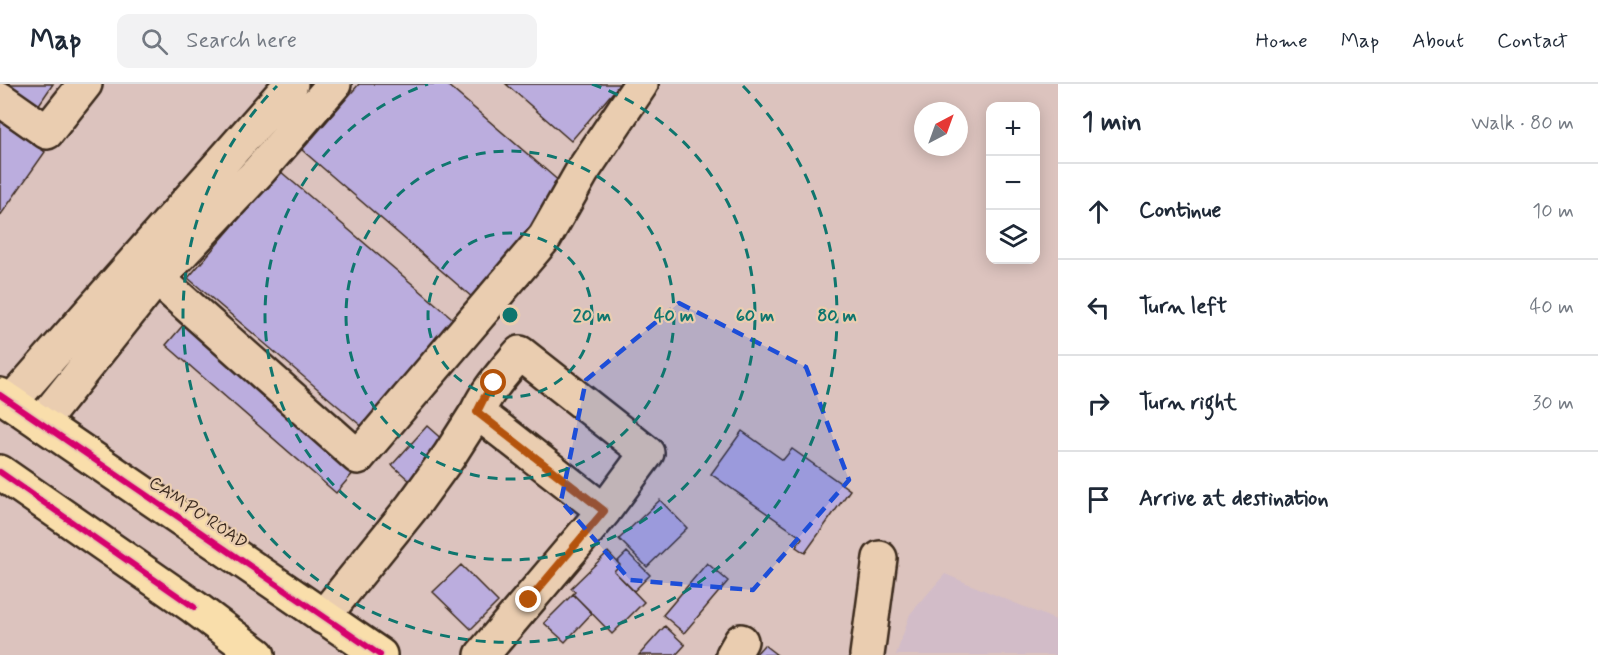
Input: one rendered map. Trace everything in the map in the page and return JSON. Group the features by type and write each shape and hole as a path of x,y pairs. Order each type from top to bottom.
{"highway":[{"name":"CAMPO ROAD","path":"5,398 380,655"},
{"path":"0,472 258,655"}],"lane":[{"path":"0,99 47,132 85,84"},
{"path":"5,398 291,84"},
{"path":"41,423 147,290 259,171 334,84"},
{"path":"158,279 358,457 545,237 582,172 641,84"},
{"path":"323,617 412,507 449,456 494,383 520,353 647,453 604,511 482,655"},
{"path":"477,412 604,511"},
{"path":"867,655 880,558"}],"highlighted area":[{"path":"679,303 806,367 849,480 753,590 630,580 561,501 586,380"}],"shaded area":[{"path":"945,574 1058,621 1058,655 896,655 910,614"}],"building":[{"path":"0,84 53,84 36,109"},
{"path":"359,84 446,84 568,189 473,298 302,150"},
{"path":"506,84 620,84 571,141"},
{"path":"0,121 45,152 0,216"},
{"path":"280,171 458,323 366,430 188,278"},
{"path":"191,316 361,464 336,493 166,345"},
{"path":"427,426 445,442 410,481 392,465"},
{"path":"742,431 783,460 792,449 850,490 805,553 796,547 802,538 711,474"},
{"path":"660,500 687,528 647,567 619,539"},
{"path":"608,552 620,565 614,571 644,602 612,634 573,594 575,592 571,588"},
{"path":"627,552 650,575 634,591 614,571 620,565 617,562"},
{"path":"707,563 728,581 684,633 663,615"},
{"path":"461,565 498,602 471,629 433,592"},
{"path":"573,594 592,613 565,642 544,623"},
{"path":"665,626 685,645 676,655 639,655"},
{"path":"764,645 777,655 755,655"}],"cycle path":[{"path":"0,395 380,655"},
{"path":"0,472 194,607"}],"route":[{"path":"494,383 477,412 604,511 529,600"}]}
